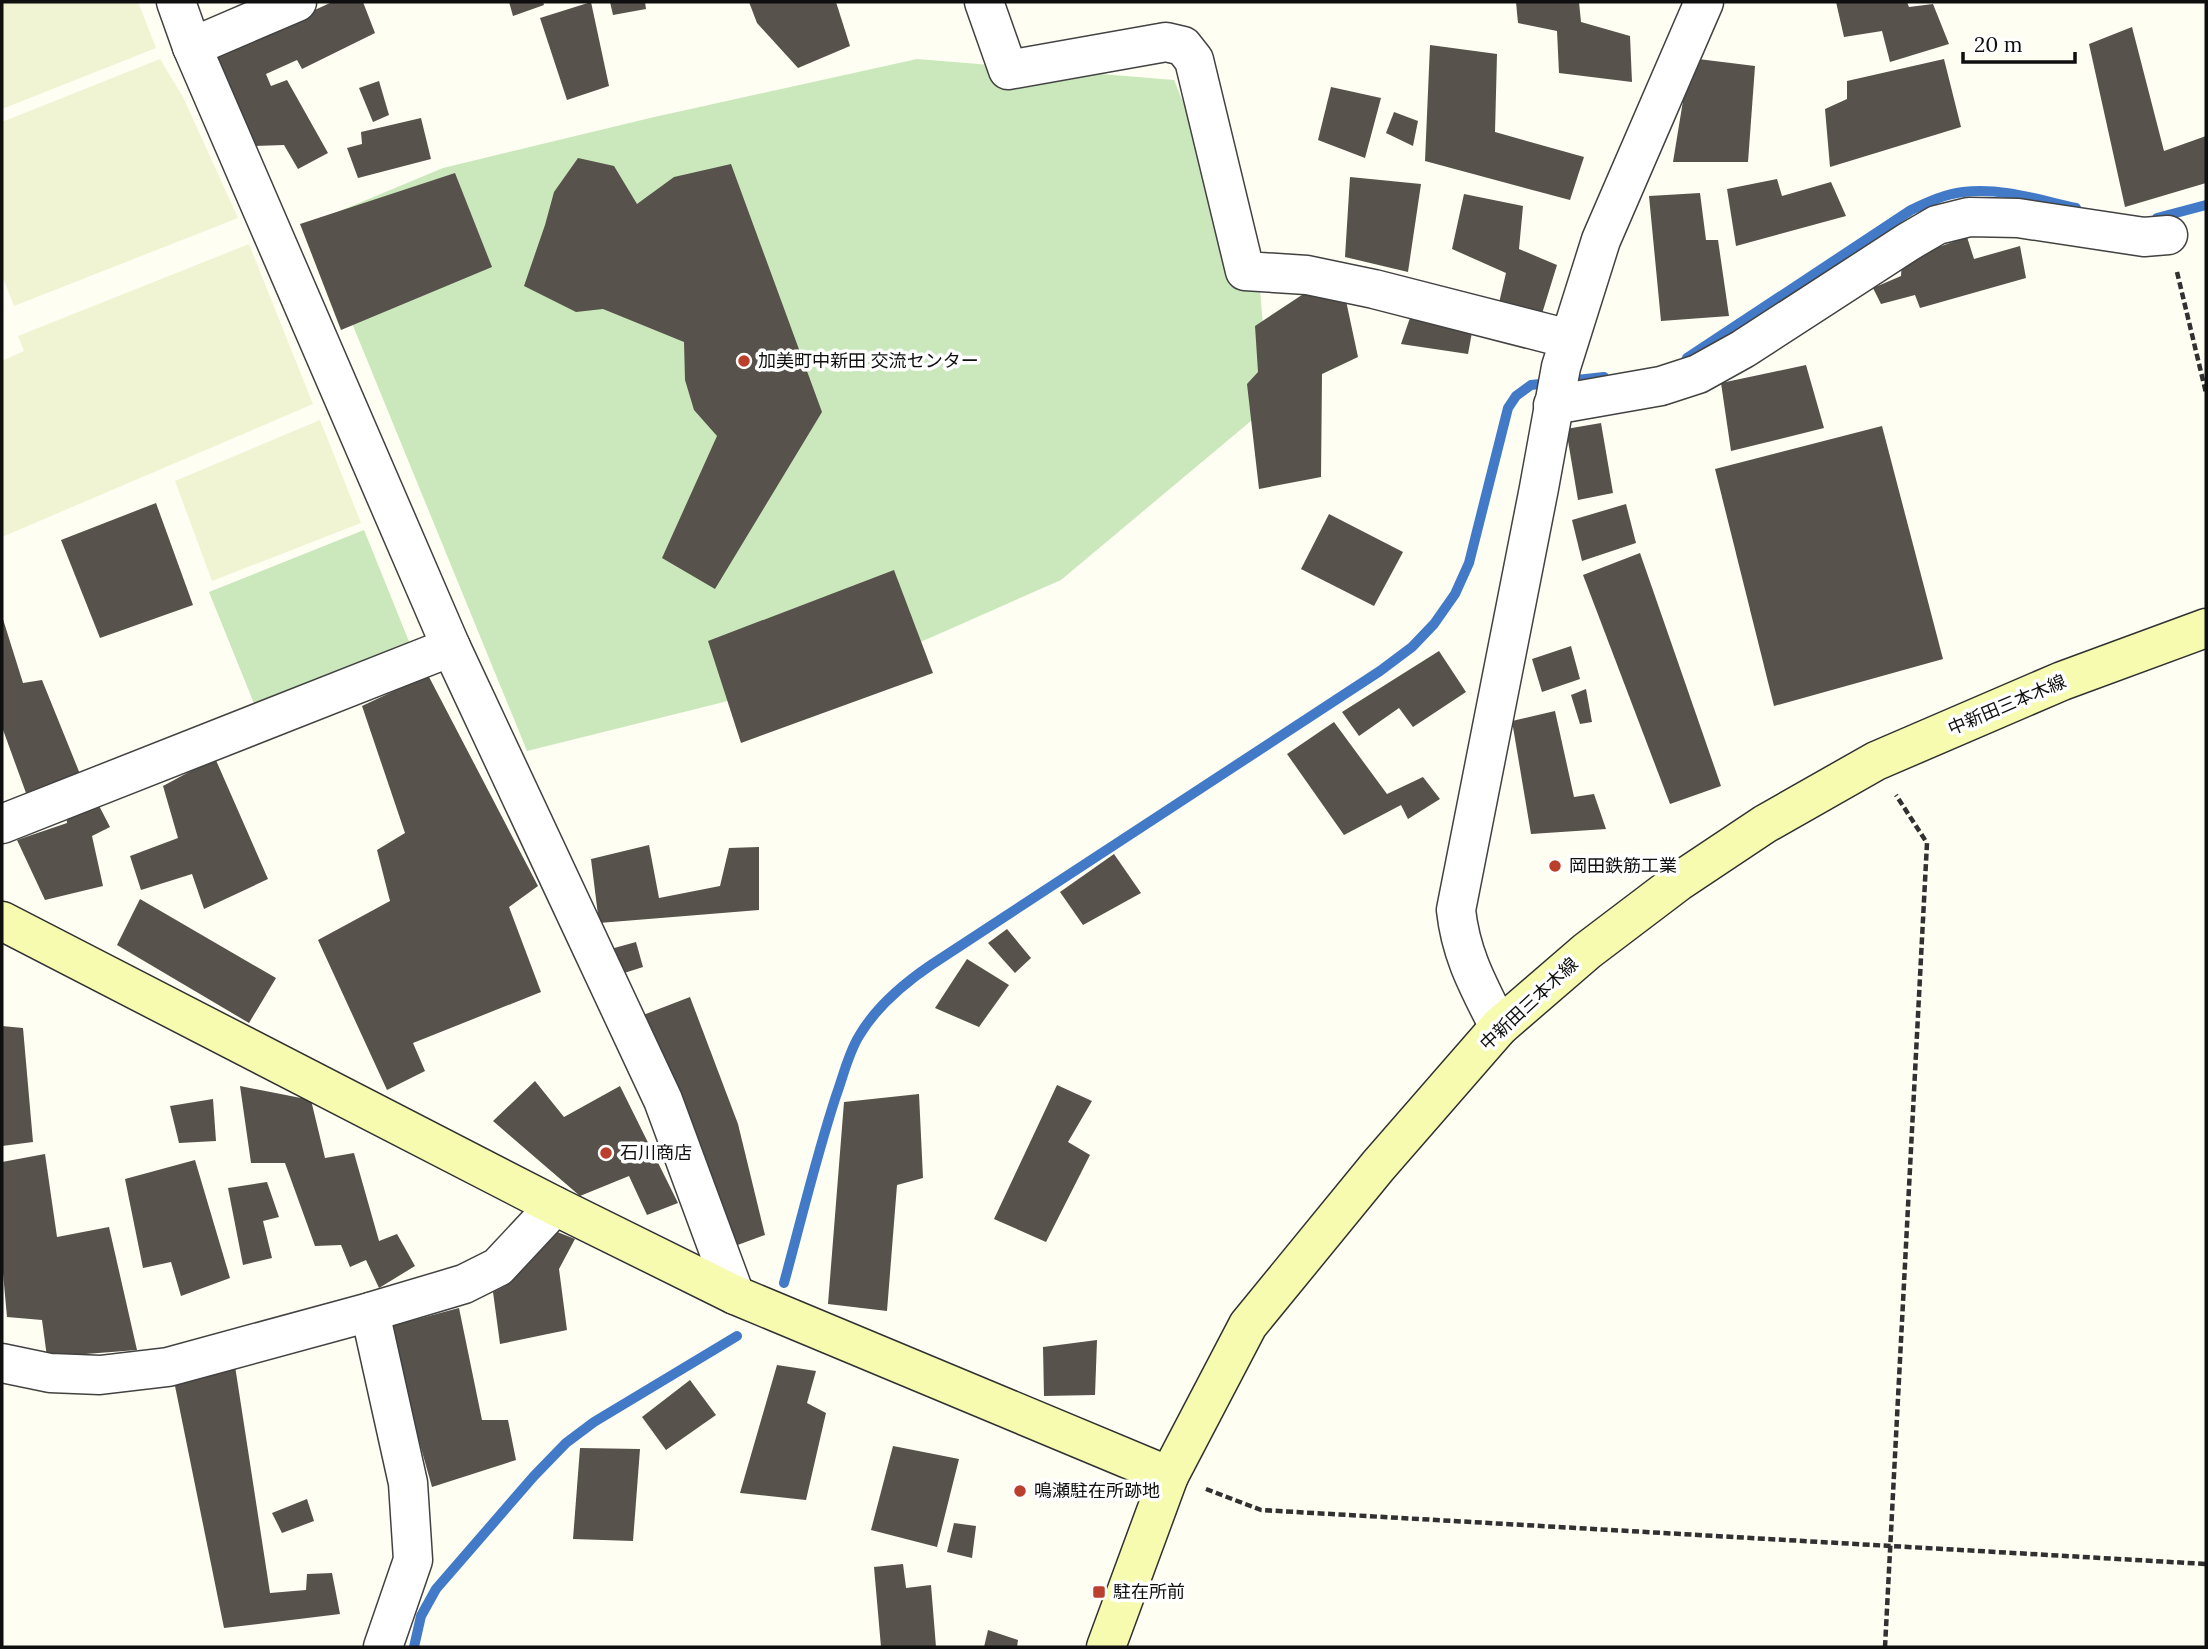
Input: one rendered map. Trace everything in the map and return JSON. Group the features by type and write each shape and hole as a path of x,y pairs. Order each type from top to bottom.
{"main road":[{"name":"中新田三本木線","path":"1106,1647 1169,1476 1248,1325 1378,1166 1499,1027 1587,951 1678,882 1765,824 1876,761 2062,681 2206,628"},
{"path":"2,921 555,1206 734,1295 1169,1476"}],"street":[{"path":"176,2 192,47 452,647 663,1100 734,1295"},
{"path":"192,47 297,2"},
{"path":"985,2 1008,70 1166,41 1183,47 1194,60 1245,271 1320,278 1374,289 1560,375 1661,386 1698,373 1743,349 1937,225 1969,218 2018,218 2144,237 2168,235"},
{"path":"1499,1027 1470,969 1459,936 1456,910 1560,375 1601,240 1704,2"},
{"path":"2,824 452,647"},
{"path":"2,1363 50,1373 100,1375 168,1367 370,1312 464,1284 498,1267 555,1206"},
{"path":"370,1312 408,1483 413,1560 383,1647"}],"path":[{"path":"2168,235 2206,393"},
{"path":"1876,761 1927,844 1885,1647"},
{"path":"1169,1476 1261,1510 2206,1564"}],"green space":[{"path":"2,2 138,2 156,48 2,109"},
{"path":"160,59 183,97 238,218 14,306 2,275 2,122"},
{"path":"917,59 1174,80 1260,290 1270,405 1061,580 916,644 748,696 527,751 311,223 443,168 650,118"},
{"path":"249,244 313,404 2,537 2,361 24,351 18,336"},
{"path":"320,420 361,523 212,581 175,481"},
{"path":"364,530 410,644 255,706 209,592"}],"building":[{"path":"332,2 363,2 375,33 302,69 297,60 266,74 271,86 287,80 328,153 298,169 284,145 253,146 209,59"},
{"path":"509,2 543,2 544,5 513,16"},
{"path":"591,2 609,86 567,100 540,18"},
{"path":"610,2 645,2 646,9 613,15"},
{"path":"749,2 836,2 850,46 798,68 757,23"},
{"path":"1516,2 1579,2 1581,22 1630,36 1632,82 1559,73 1557,31 1518,23"},
{"path":"1836,2 1907,2 1909,7 1933,4 1949,44 1890,62 1882,31 1844,37"},
{"path":"2132,27 2164,151 2206,136 2206,183 2125,207 2089,44"},
{"path":"1430,45 1497,54 1495,132 1584,157 1570,200 1425,161"},
{"path":"1690,58 1755,66 1748,162 1673,162"},
{"path":"1944,59 1961,127 1830,167 1825,109 1847,99 1847,81"},
{"path":"379,81 389,115 373,122 359,88"},
{"path":"1331,87 1381,98 1365,158 1318,140"},
{"path":"1394,112 1418,121 1413,146 1386,133"},
{"path":"421,118 431,159 358,178 347,148 362,144 361,132"},
{"name":"加美町中新田 交流センター","path":"578,158 614,166 637,204 674,177 731,164 822,412 715,589 662,558 717,436 694,410 685,380 684,342 603,309 576,312 524,286 554,192"},
{"path":"455,173 492,267 341,330 300,224"},
{"path":"1350,177 1421,184 1408,272 1345,257"},
{"path":"1777,179 1782,196 1831,182 1846,216 1736,246 1727,189"},
{"path":"1700,193 1706,240 1718,240 1729,316 1661,321 1649,196"},
{"path":"1464,194 1523,206 1519,249 1557,265 1541,317 1499,303 1506,273 1452,249"},
{"path":"1967,237 1974,259 2020,246 2026,278 1920,308 1915,295 1881,304 1873,288 1901,276 1902,260"},
{"path":"1314,287 1345,296 1358,357 1322,374 1321,477 1259,489 1247,384 1258,372 1255,326"},
{"path":"1413,309 1473,327 1468,354 1401,344"},
{"path":"1806,365 1824,428 1731,451 1721,383"},
{"path":"1601,423 1613,493 1578,500 1566,429"},
{"path":"1882,426 1943,659 1774,706 1715,469"},
{"path":"156,503 193,605 100,638 61,540"},
{"path":"1626,504 1636,543 1582,561 1572,520"},
{"path":"1329,514 1403,552 1374,606 1301,569"},
{"path":"1640,553 1721,786 1670,804 1583,575"},
{"path":"894,570 933,673 741,743 708,641"},
{"path":"2,616 23,683 42,680 80,774 26,793 2,727"},
{"path":"1571,646 1580,679 1542,692 1532,659"},
{"path":"1439,651 1466,692 1413,727 1399,708 1359,736 1342,712"},
{"path":"428,675 538,886 509,907 541,992 413,1043 425,1071 387,1090 318,940 390,901 377,850 405,833 362,706"},
{"path":"1586,689 1592,722 1580,724 1571,695"},
{"path":"1555,711 1574,797 1594,794 1606,829 1531,834 1512,721"},
{"path":"1334,722 1387,794 1423,777 1440,799 1408,819 1401,805 1344,835 1287,754"},
{"path":"215,758 268,879 204,909 192,874 141,890 130,856 178,838 163,786"},
{"path":"95,798 110,827 92,836 103,886 45,900 17,840 67,823 66,812"},
{"path":"649,845 659,898 720,886 729,848 759,847 759,910 599,923 591,859"},
{"path":"1114,854 1141,893 1083,925 1060,892"},
{"path":"140,899 276,978 249,1023 117,945"},
{"path":"1007,929 1031,958 1015,973 988,943"},
{"path":"636,942 643,967 618,975 607,950"},
{"path":"967,959 1009,985 979,1027 935,1008"},
{"path":"690,997 738,1124 765,1235 724,1250 638,1017"},
{"path":"2,1026 23,1028 33,1142 2,1146"},
{"path":"535,1081 564,1117 620,1086 678,1203 647,1215 629,1176 580,1196 493,1121"},
{"path":"1057,1085 1092,1101 1068,1142 1090,1155 1046,1242 994,1219"},
{"path":"240,1086 311,1100 325,1158 354,1153 379,1241 397,1234 415,1266 379,1288 366,1260 350,1267 341,1245 315,1246 285,1163 251,1163"},
{"path":"919,1094 923,1178 897,1185 887,1311 828,1304 844,1102"},
{"path":"213,1099 216,1141 179,1143 170,1106"},
{"path":"45,1154 57,1237 109,1227 137,1350 47,1357 42,1320 7,1317 2,1262 2,1162"},
{"path":"195,1160 230,1278 181,1296 171,1262 143,1268 125,1179"},
{"path":"267,1182 279,1217 263,1221 272,1258 243,1265 228,1188"},
{"path":"545,1227 575,1239 559,1269 567,1330 500,1344 493,1292 505,1286 504,1274"},
{"path":"459,1308 482,1420 508,1420 516,1460 432,1487 387,1327"},
{"path":"1097,1340 1095,1395 1044,1396 1043,1347"},
{"path":"777,1365 816,1371 807,1403 826,1413 806,1500 740,1493"},
{"path":"235,1366 270,1593 306,1590 307,1574 332,1573 340,1614 224,1628 173,1376"},
{"path":"690,1380 716,1415 666,1450 642,1417"},
{"path":"893,1446 959,1459 937,1547 871,1530"},
{"path":"580,1448 640,1449 633,1541 573,1539"},
{"path":"307,1499 314,1521 282,1533 272,1513"},
{"path":"954,1523 976,1526 972,1558 947,1552"},
{"path":"903,1564 906,1588 931,1585 936,1647 881,1647 874,1567"},
{"path":"988,1630 1018,1640 1017,1647 984,1647"}],"waterway":[{"path":"1687,358 1911,210 1937,199 1963,192 1991,191 2076,208"},
{"path":"2157,218 2206,205"},
{"path":"784,1283 822,1142 846,1066 859,1036 882,1006 900,988 931,965 1380,671 1412,647 1434,624 1455,594 1469,563 1508,408 1516,396 1531,385 1604,377"},
{"path":"414,1647 421,1616 436,1589 566,1443 594,1422 737,1336"}],"place":[{"name":"加美町中新田 交流センター","path":"744,361"},
{"name":"岡田鉄筋工業","path":"1555,866"},
{"name":"石川商店","path":"606,1153"},
{"name":"鳴瀬駐在所跡地","path":"1020,1491"},
{"name":"駐在所前","path":"1099,1592"}]}
